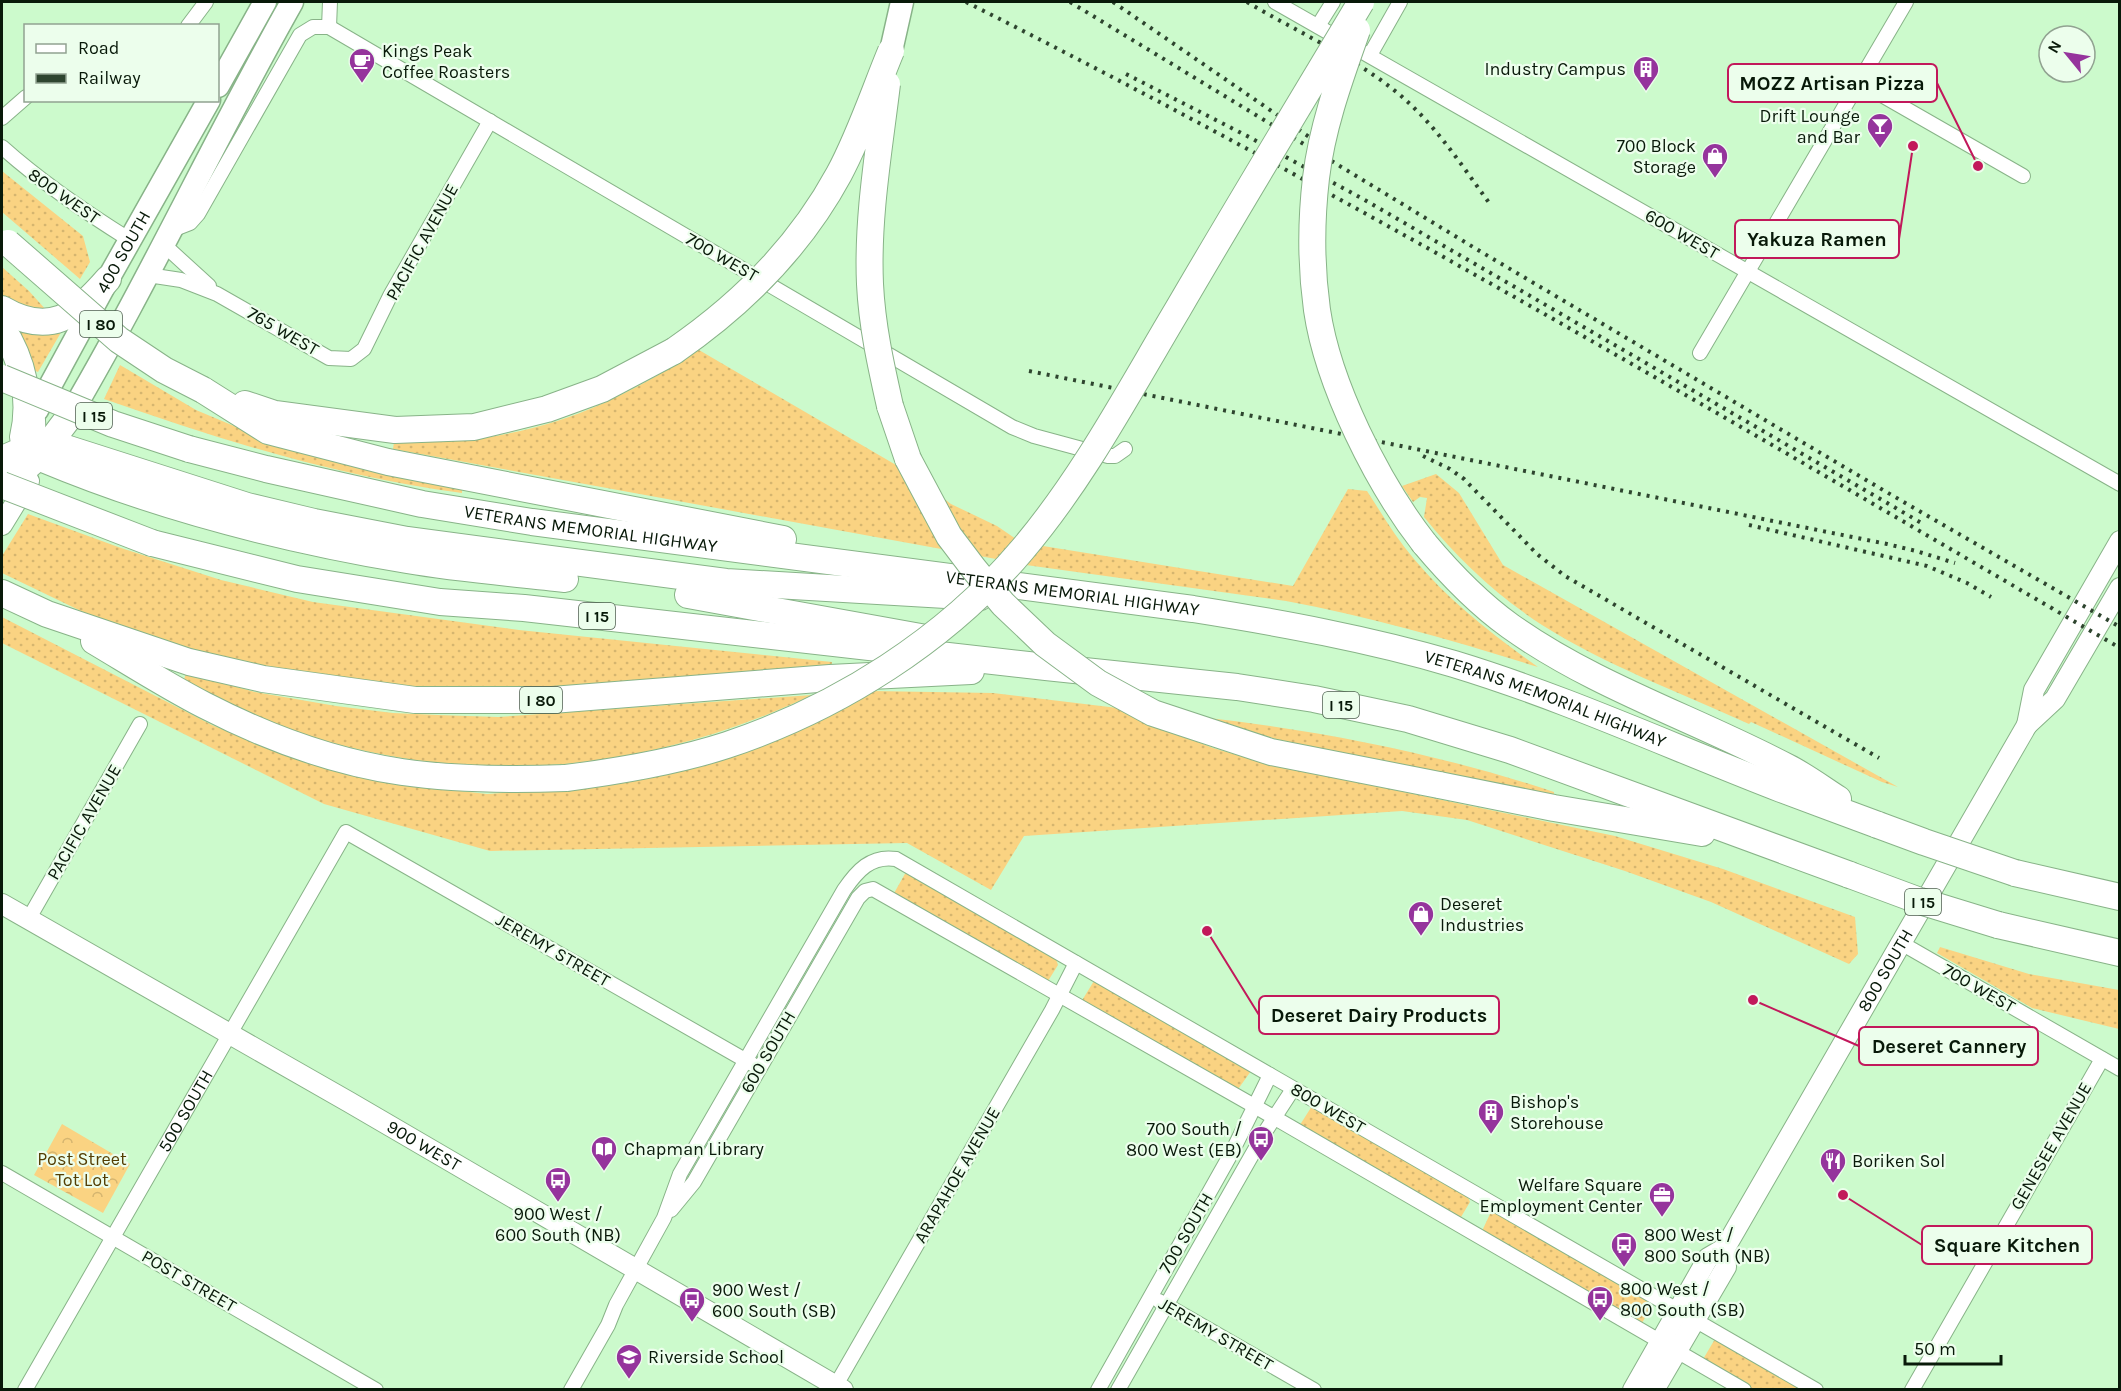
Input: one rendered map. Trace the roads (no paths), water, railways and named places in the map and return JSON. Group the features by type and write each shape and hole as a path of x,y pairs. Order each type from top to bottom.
{"highway":[{"path":"47,614 204,705 263,732 308,749 402,772 464,778 566,778 637,768 725,746 806,713 845,693 896,661 952,618 1021,551 1078,474 1361,2"},
{"path":"1368,2 1329,112 1316,177 1313,270 1317,311 1327,354 1358,432 1386,489 1424,543 1448,571 1509,625 1546,650 1592,674 1789,767 1878,825"},
{"path":"203,390 275,414 395,430 474,427 547,409 602,389 674,351 700,334 773,268 808,223 839,174 891,51"},
{"path":"891,51 872,217 870,283 873,322 890,406 909,459 949,536 1003,604 1045,644 1098,683 1153,713 1271,752 1554,808 1761,842"},
{"name":"I 80","path":"5,241 119,340 164,370 203,390 268,431 388,462 1018,586"},
{"path":"2,309 23,319 37,322 58,321 76,312 108,279"},
{"path":"2,328 15,351 22,373 27,403 22,458"},
{"name":"VETERANS MEMORIAL HIGHWAY","path":"2,378 113,424 189,449 266,469 455,509 532,522 1193,609 1290,624 1382,644 1455,665 1560,701 1781,789 2015,873 2120,897"},
{"path":"22,458 67,420"},
{"path":"22,458 407,540 726,582 1193,609"},
{"path":"22,458 209,518 308,541 408,560 715,598 1130,677"},
{"name":"I 15","path":"22,458 152,543 297,579 440,602 524,608 1046,668 1237,687 1314,699 1408,719 1559,767 1920,901 1998,925 2120,953"},
{"name":"I 80","path":"2,593 47,614 189,662 291,684 415,700 552,700 830,678 1046,668"}],"main road":[{"path":"219,84 265,2"},
{"name":"400 SOUTH","path":"67,420 148,275 241,94 292,2"},
{"path":"891,51 902,2"},
{"name":"400 SOUTH","path":"22,458 108,279 208,102"}],"street":[{"path":"190,24 206,2"},
{"path":"329,27 330,2"},
{"name":"600 WEST","path":"1275,2 2120,484"},
{"path":"1318,26 1333,2"},
{"path":"1370,55 1400,2"},
{"path":"1701,354 1906,2"},
{"name":"400 SOUTH","path":"167,237 190,223 198,214 300,35 308,29 319,26 329,27"},
{"name":"700 WEST","path":"329,27 1012,427 1034,436 1108,456 1116,456 1125,449"},
{"path":"1859,82 2023,176"},
{"path":"2,118 24,100"},
{"name":"PACIFIC AVENUE","path":"351,359 359,354 373,334 390,296 490,121"},
{"name":"800 WEST","path":"2,147 28,170 130,240"},
{"name":"765 WEST","path":"167,237 217,294"},
{"name":"765 WEST","path":"148,275 181,279 217,294 329,358 351,359"},
{"name":"400 SOUTH","path":"2,525 22,458"},
{"name":"800 SOUTH","path":"2027,725 2034,690 2120,541"},
{"name":"800 SOUTH","path":"1654,1389 1669,1346 1686,1316 1726,1267 1725,1248 2027,725 2055,699 2120,588"},
{"name":"PACIFIC AVENUE","path":"28,920 140,724"},
{"name":"500 SOUTH","path":"25,1389 346,832"},
{"name":"JEREMY STREET","path":"346,832 759,1068"},
{"name":"800 WEST","path":"844,890 856,873 870,862 882,858 896,859 1816,1389"},
{"name":"800 WEST","path":"873,889 1744,1389"},
{"name":"600 SOUTH","path":"664,1218 694,1182 858,898 865,891 873,889"},
{"name":"600 SOUTH","path":"571,1389 608,1325 616,1305 664,1218 680,1174 844,890"},
{"name":"900 WEST","path":"2,904 349,1102 839,1387"},
{"name":"700 WEST","path":"1901,943 2120,1069"},
{"name":"ARAPAHOE AVENUE","path":"839,1387 1060,996 1076,963"},
{"name":"GENESEE AVENUE","path":"1912,1389 2102,1059"},
{"name":"700 SOUTH","path":"1098,1389 1256,1107 1270,1075"},
{"name":"700 SOUTH","path":"1118,1389 1293,1089"},
{"name":"POST STREET","path":"2,1173 376,1389"},
{"path":"1205,1198 1222,1208"},
{"name":"JEREMY STREET","path":"1150,1296 1314,1389"},
{"name":"800 SOUTH","path":"1633,1389 1669,1346"}],"railway":[{"path":"966,2 1259,155 1404,235 1691,398 2120,648"},
{"path":"1070,2 1478,250 1883,490 2120,627"},
{"path":"1113,2 1318,143"},
{"path":"1247,2 1332,49 1393,89 1432,127 1490,204"},
{"path":"1126,74 1363,199 1925,525"},
{"path":"1029,371 1887,544 1955,563"},
{"path":"1423,456 1450,469 1464,479 1537,554 1565,576 1879,758"},
{"path":"1749,525 1927,566 1967,583 1991,597"}],"place":[{"name":"Kings Peak Coffee Roasters","path":"362,84"},
{"name":"Industry Campus","path":"1646,92"},
{"name":"Yakuza Ramen","path":"1913,146"},
{"name":"Drift Lounge and Bar","path":"1880,149"},
{"name":"MOZZ Artisan Pizza","path":"1978,166"},
{"name":"700 Block Storage","path":"1715,179"},
{"name":"Deseret Dairy Products","path":"1207,931"},
{"name":"Deseret Industries","path":"1421,937"},
{"name":"Deseret Cannery","path":"1753,1000"},
{"name":"Bishop's Storehouse","path":"1491,1135"},
{"name":"700 South / 800 West (EB)","path":"1261,1162"},
{"name":"Chapman Library","path":"604,1172"},
{"name":"Boriken Sol","path":"1833,1184"},
{"name":"Square Kitchen","path":"1843,1195"},
{"name":"900 West / 600 South (NB)","path":"558,1203"},
{"name":"Welfare Square Employment Center","path":"1662,1218"},
{"name":"800 West / 800 South (NB)","path":"1624,1268"},
{"name":"800 West / 800 South (SB)","path":"1600,1322"},
{"name":"900 West / 600 South (SB)","path":"692,1323"},
{"name":"Riverside School","path":"629,1380"}],"park label":[{"name":"Post Street Tot Lot","path":"82,1169"}]}
